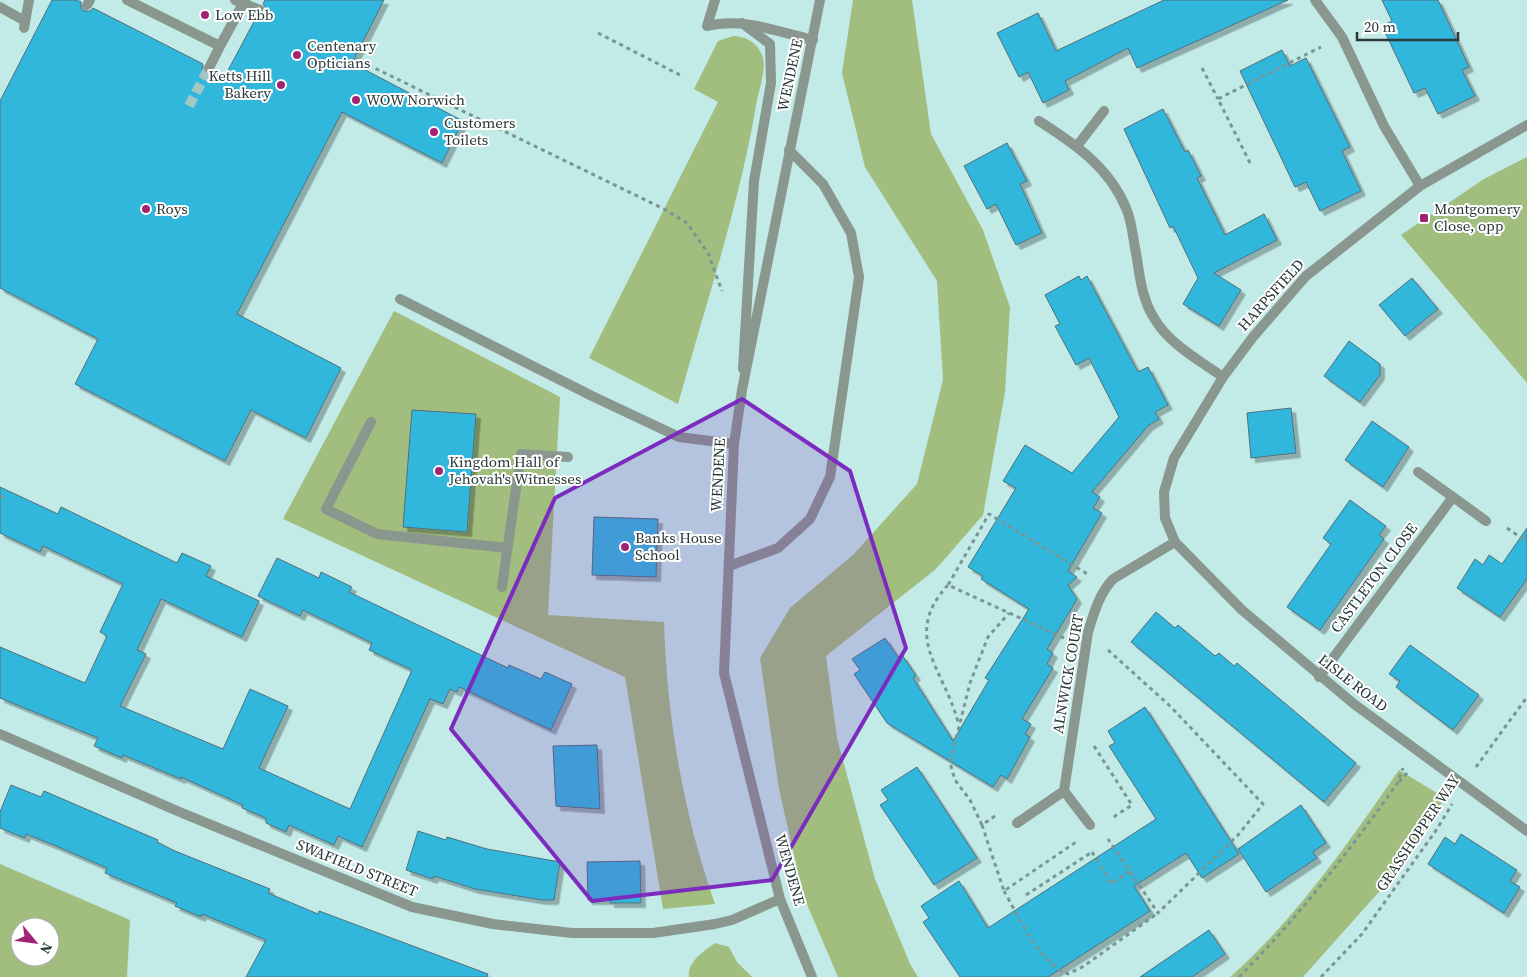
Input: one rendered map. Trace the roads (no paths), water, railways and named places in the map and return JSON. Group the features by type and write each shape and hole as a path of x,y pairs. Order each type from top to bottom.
{"street":[{"path":"4,0 0,6 24,24 29,0"},
{"path":"715,0 707,26 720,23 742,23 813,40"},
{"name":"WENDENE","path":"812,977 780,899 724,673 734,444 742,390 820,0"},
{"path":"1316,0 1342,37 1384,126 1420,186"},
{"path":"132,1 220,46"},
{"path":"209,68 241,1 260,10"},
{"path":"742,23 770,44 771,82 754,181 742,390"},
{"path":"1077,146 1104,111"},
{"path":"1039,121 1077,146 1108,175 1127,209 1141,291 1154,319 1174,341 1223,377"},
{"name":"HARPSFIELD","path":"1175,542 1165,518 1164,492 1174,458 1223,377 1253,337 1306,276 1420,186 1527,125"},
{"path":"729,566 778,548 810,519 830,477 859,277 851,233 823,184 789,150"},
{"path":"400,299 584,392 679,437 734,444"},
{"path":"371,422 326,509 377,534 507,548"},
{"path":"502,587 521,454 568,457"},
{"path":"1418,472 1486,521"},
{"name":"CASTLETON CLOSE","path":"1319,677 1453,497"},
{"name":"ALNWICK COURT","path":"1064,791 1088,632 1096,607 1106,586 1113,579 1175,542"},
{"name":"LISLE ROAD","path":"1175,542 1242,610 1319,677 1527,831"},
{"name":"SWAFIELD STREET","path":"0,734 182,814 412,907 493,924 572,933 653,933 732,920 780,899"},
{"path":"1017,823 1064,791 1095,825"}],"tunnel":[{"path":"189,106 209,68"}],"place":[{"name":"Low Ebb","path":"205,15"},
{"name":"Centenary Opticians","path":"297,55"},
{"name":"Ketts Hill Bakery","path":"281,85"},
{"name":"WOW Norwich","path":"356,100"},
{"name":"Customers Toilets","path":"434,132"},
{"name":"Roys","path":"146,209"},
{"name":"Montgomery Close, opp","path":"1424,218"},
{"name":"Kingdom Hall of Jehovah's Witnesses","path":"439,471"},
{"name":"Banks House School","path":"625,547"}]}
